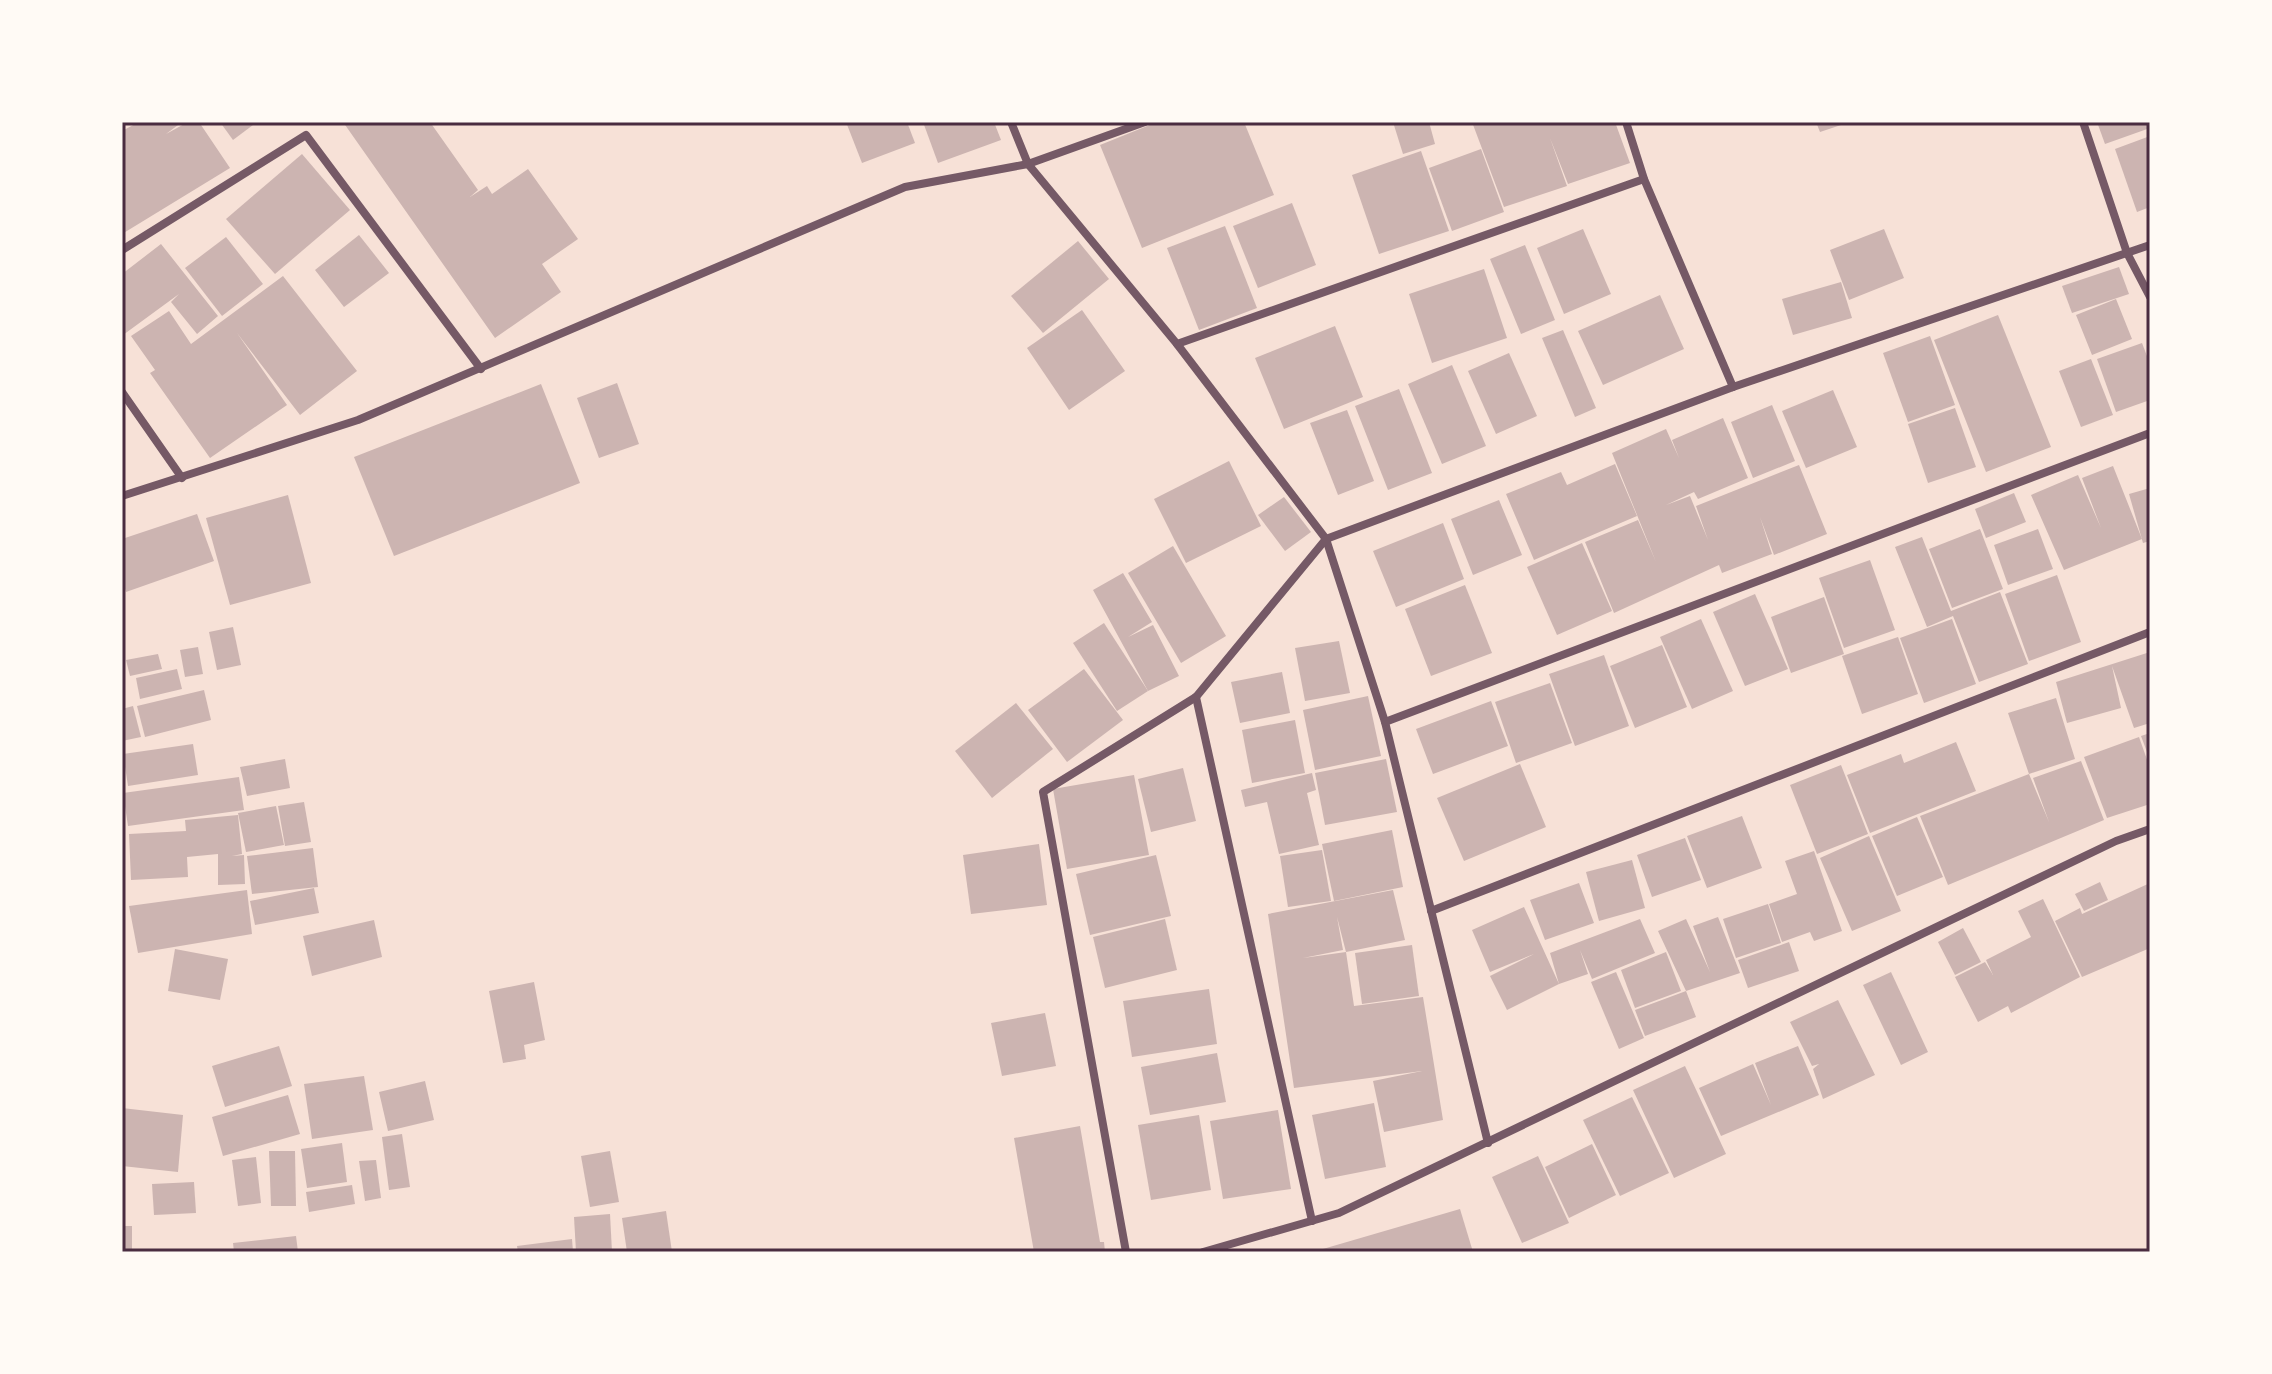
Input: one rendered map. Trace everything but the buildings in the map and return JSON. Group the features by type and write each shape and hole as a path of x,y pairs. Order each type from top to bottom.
{"street":[{"path":"1011,122 1028,164 1177,344 1326,539 1385,722 1488,1143"},
{"path":"122,496 358,420 905,187 1028,164 1145,122"},
{"path":"1626,122 1644,179 1733,387"},
{"path":"2083,122 2127,253 2150,297"},
{"path":"122,250 306,135 481,369"},
{"path":"1177,344 1644,179"},
{"path":"1126,1252 1043,792 1196,697 1326,539 1733,387 2150,245"},
{"path":"122,392 182,478"},
{"path":"1385,722 2150,433"},
{"path":"1431,911 2150,632"},
{"path":"1196,697 1312,1221"},
{"path":"1203,1252 1339,1213 2116,841 2150,829"}]}
